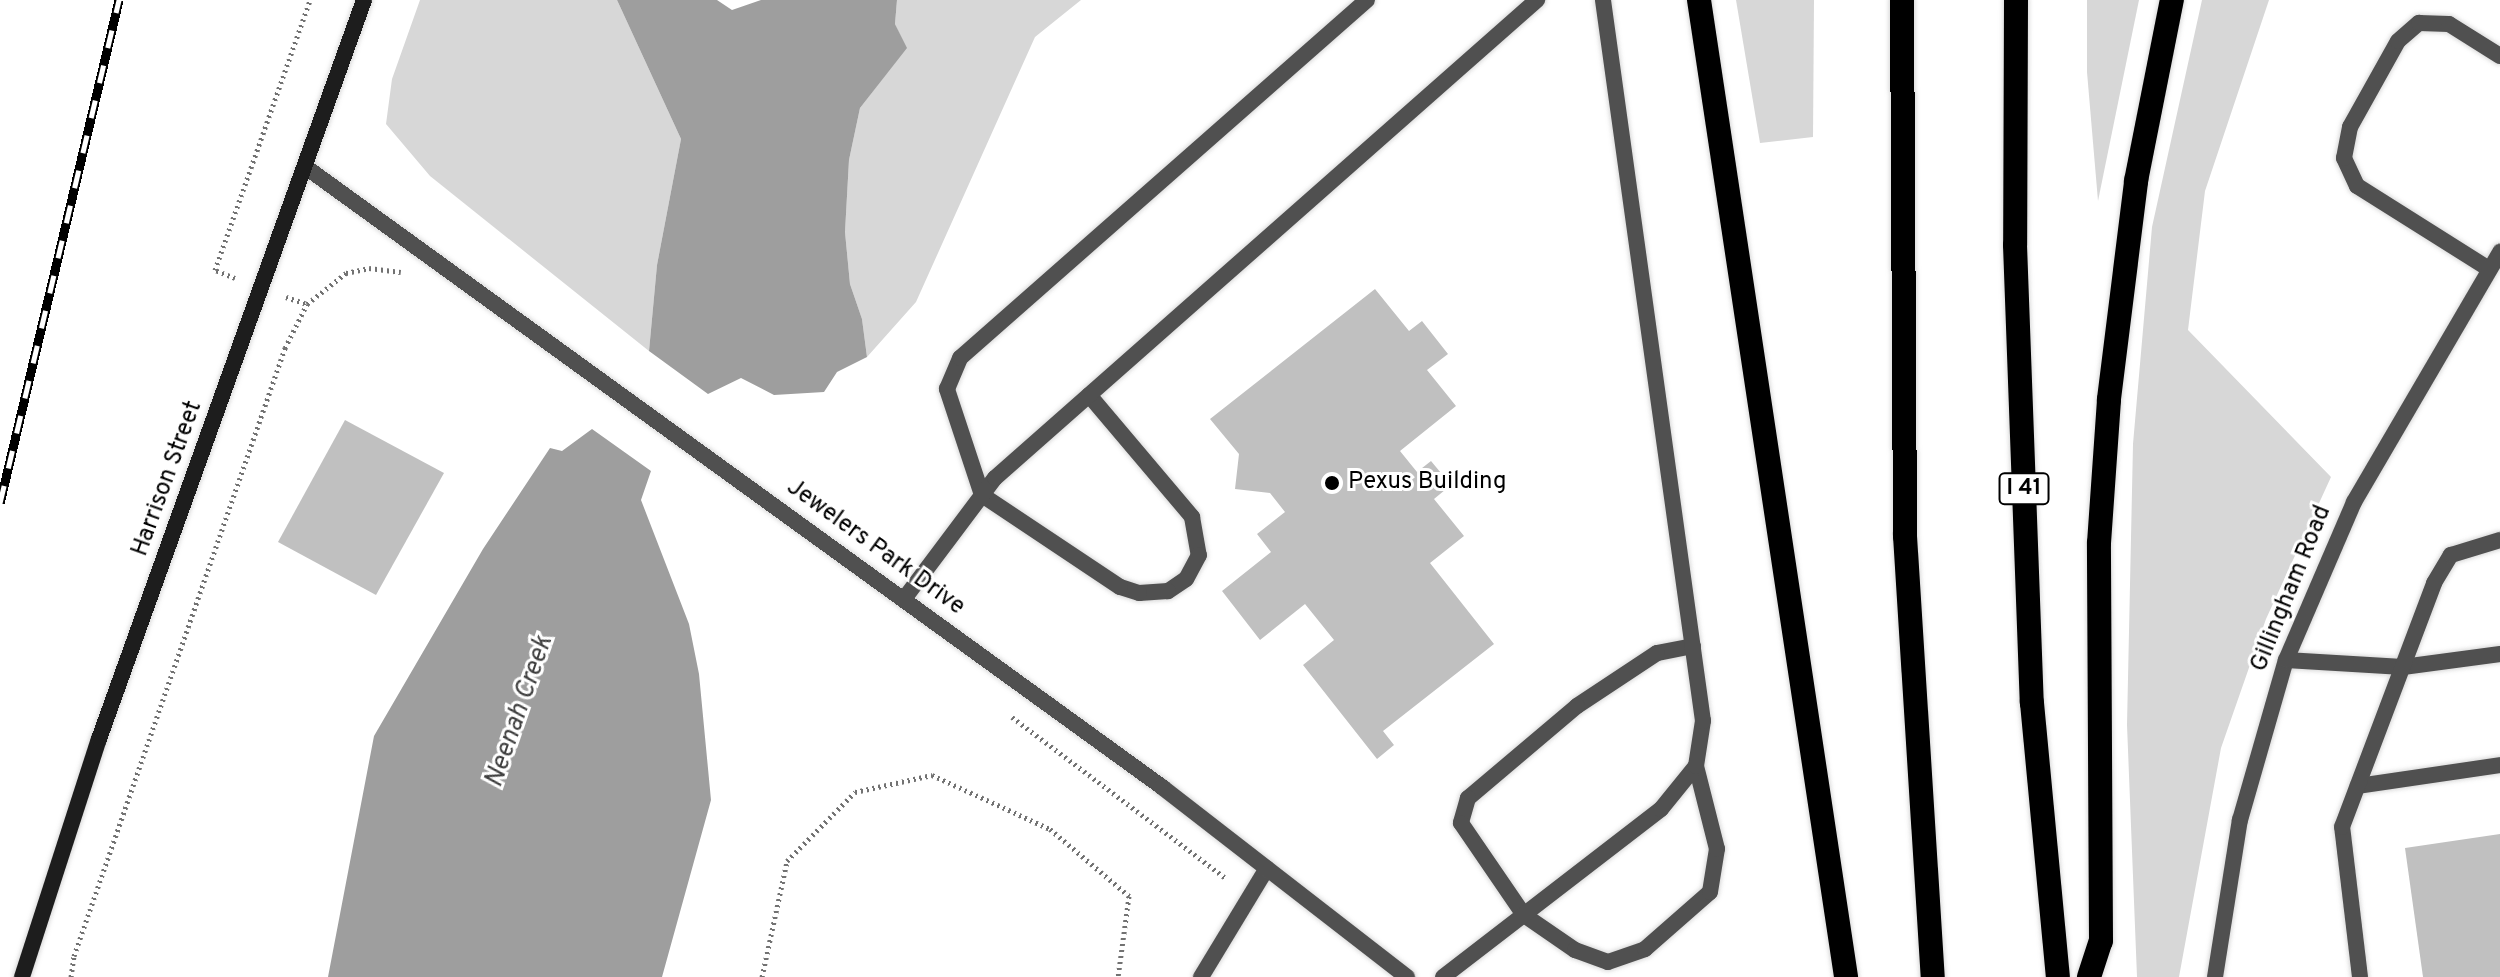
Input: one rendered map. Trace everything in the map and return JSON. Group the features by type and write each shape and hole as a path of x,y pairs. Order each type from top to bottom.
{"highway":[{"path":"1699,0 1846,977"},
{"path":"1902,0 1899,212 1905,536 1933,977"},
{"name":"I 41","path":"2016,0 2015,245 2032,703 2058,977"},
{"path":"2089,977 2101,941 2099,543 2109,399 2136,181 2172,0"}],"main road":[{"name":"Harrison Street","path":"22,977 99,739 307,168 364,0"}],"street":[{"path":"1089,395 1192,517 1199,555 1186,579 1154,594 1120,587 982,495 947,389 960,358 1367,0"},
{"path":"904,599 982,495 1089,395 1537,0"},
{"path":"1603,0 1693,646 1703,721 1696,766 1717,849 1710,892 1645,949 1608,962 1575,950 1524,915 1461,823 1468,798 1577,706 1657,653 1693,646"},
{"path":"2489,269 2357,186 2344,158 2350,127 2363,103 2398,41 2419,23 2449,24 2500,56"},
{"name":"Jewelers Park Drive","path":"307,168 904,599 1267,868 1407,977"},
{"name":"Gillingham Road","path":"2215,977 2240,820 2286,660 2354,502 2500,252"},
{"path":"2360,977 2342,827 2434,583 2451,555 2500,540"},
{"path":"2286,660 2403,667 2500,654"},
{"path":"2358,786 2500,765"},
{"path":"1443,977 1661,809 1696,766"},
{"path":"1201,977 1267,868"}],"path":[{"path":"215,270 310,0"},
{"path":"71,977 74,956 285,348 307,304 346,273 369,268 407,273"},
{"path":"1001,709 1249,896"},
{"path":"762,977 787,861 855,792 932,775 1050,829 1129,896 1118,977"}],"shaded area":[{"path":"420,0 617,0 681,139 657,265 649,351 430,176 386,124 392,79"},
{"path":"897,0 1081,0 1035,37 916,302 867,357 862,319 850,284 845,232 849,160 860,108 906,48 895,24"},
{"path":"1736,0 1814,0 1813,137 1760,143"},
{"path":"2087,0 2139,0 2098,201 2087,72"},
{"path":"2202,0 2269,0 2205,191 2188,330 2331,477 2266,619 2221,748 2179,977 2137,977 2127,725 2133,444 2152,227"}],"water":[{"path":"617,0 717,0 732,10 761,0 897,0 895,24 907,48 860,108 849,160 845,232 850,284 862,319 867,357 837,372 824,392 774,395 741,378 708,394 649,351 657,265 681,139"},
{"name":"Neenah Creek","path":"592,429 651,471 641,500 689,624 699,674 711,800 662,977 328,977 374,736 483,549 550,448 562,451"}],"building":[{"path":"1375,289 1409,331 1422,321 1448,354 1427,370 1456,406 1400,451 1417,472 1431,461 1451,485 1434,499 1464,536 1430,563 1494,644 1383,731 1394,745 1377,759 1303,665 1334,640 1305,604 1260,640 1222,591 1271,552 1257,534 1285,512 1270,493 1235,489 1239,454 1210,419"},
{"path":"345,420 444,473 376,595 278,542"},
{"path":"2500,834 2500,977 2423,977 2405,848"}],"railway":[{"path":"0,503 119,0"}],"place":[{"name":"Pexus Building","path":"1332,483"}]}
